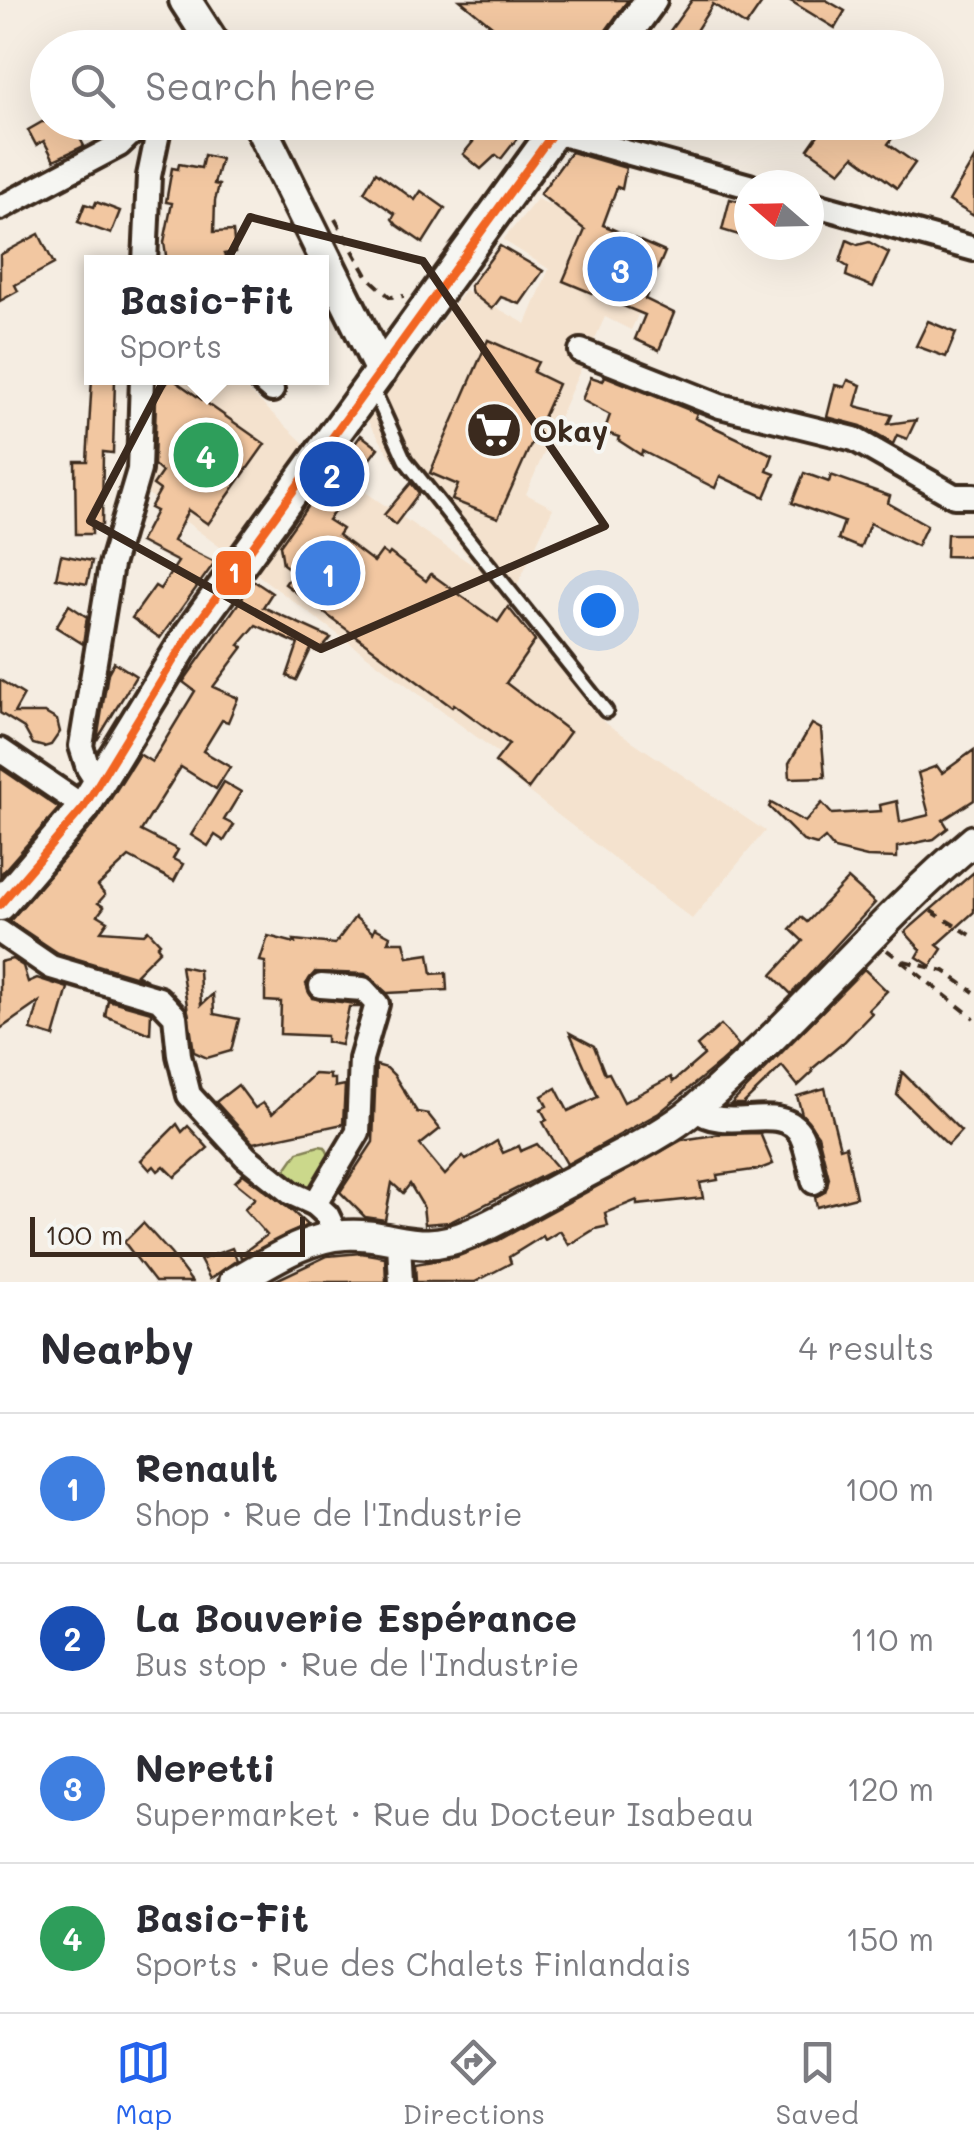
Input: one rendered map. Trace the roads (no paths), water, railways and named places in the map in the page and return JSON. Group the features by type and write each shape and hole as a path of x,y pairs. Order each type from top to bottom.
{"main road":[{"path":"185,0 204,30"},
{"path":"629,30 651,0"},
{"path":"266,140 319,255"},
{"path":"0,904 92,796 191,632 549,140"},
{"path":"329,276 376,378"}],"street":[{"path":"0,208 124,140"},
{"path":"145,255 149,176 157,140"},
{"path":"600,140 734,181"},
{"path":"824,207 974,249"},
{"path":"581,351 720,406 854,439 954,496 974,496"},
{"path":"92,796 81,746 111,565 138,470 142,385"},
{"path":"0,750 92,796"},
{"path":"234,1282 297,1248 337,1236 362,1235 428,1244 470,1234 656,1136 696,1109 974,840"},
{"path":"0,932 52,966 159,999 175,1016 189,1094 246,1158 290,1193 315,1204 332,1221 337,1236"},
{"path":"315,1204 358,1132 361,1059 377,1004 364,990 321,986"},
{"path":"696,1109 718,1120 774,1118 789,1123 801,1134 814,1182"},
{"path":"399,1242 401,1282"}],"lane":[{"path":"376,378 406,460 606,711"}],"place":[{"name":"Neretti","path":"620,269"},
{"name":"Okay","path":"494,430"},
{"name":"Basic-Fit","path":"206,455"},
{"name":"La Bouverie Espérance","path":"332,474"},
{"name":"Renault","path":"328,573"}]}
